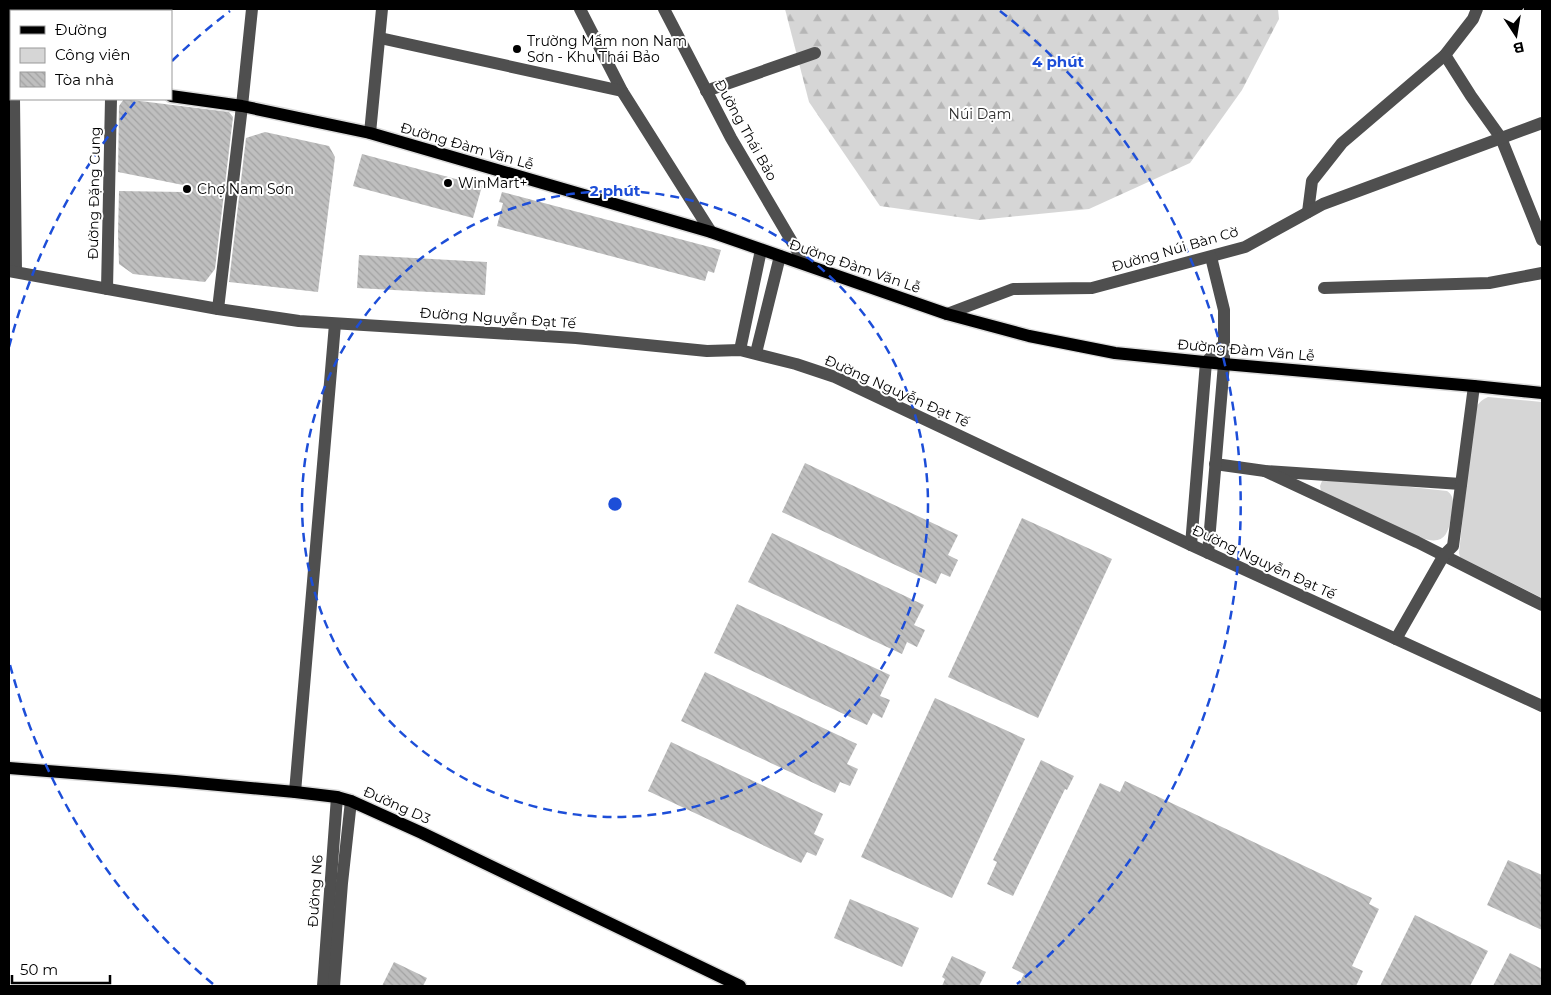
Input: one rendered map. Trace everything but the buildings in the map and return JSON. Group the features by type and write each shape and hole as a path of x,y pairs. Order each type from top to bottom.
{"main road":[{"name":"Đường Đàm Văn Lễ","path":"172,96 242,106 370,133 711,232 947,314 1029,336 1115,353 1542,393"},
{"name":"Đường D3","path":"9,768 294,792 351,801 422,833 740,986"}],"street":[{"path":"218,309 252,9"},
{"path":"370,133 382,9"},
{"path":"580,9 622,91 711,232"},
{"name":"Đường Thái Bảo","path":"664,9 731,138 805,264"},
{"path":"1308,212 1312,181 1342,143 1445,55 1473,19 1477,9"},
{"path":"380,38 622,91"},
{"path":"706,91 815,53"},
{"path":"1445,55 1470,96 1501,138 1542,240"},
{"path":"13,271 14,100"},
{"name":"Đường Đặng Cung","path":"107,289 111,100"},
{"name":"Đường Núi Bàn Cờ","path":"947,314 1013,289 1092,288 1245,247 1323,204 1542,123"},
{"path":"740,350 761,250"},
{"path":"756,353 780,256"},
{"path":"1208,553 1224,364 1224,310 1211,256"},
{"name":"Đường Nguyễn Đạt Tế","path":"13,271 218,309 299,321 576,338 707,351 740,350 756,353 836,377 1208,553 1542,706"},
{"path":"1324,288 1489,283 1542,274"},
{"path":"294,792 334,324"},
{"path":"1191,545 1206,362 1224,344"},
{"path":"1396,639 1444,555 1453,546 1474,386"},
{"path":"1215,464 1265,471 1461,484"},
{"path":"1265,471 1444,555 1542,605"},
{"name":"Đường N6","path":"323,986 337,798"},
{"name":"Đường N6","path":"334,986 351,801"}],"green space":[{"name":"Núi Dạm","path":"785,9 1278,9 1279,19 1242,90 1190,163 1089,209 979,220 880,206 809,102"},
{"path":"1488,397 1542,402 1542,598 1460,557 1474,412 1483,399"},
{"path":"1329,478 1447,491 1452,496 1453,503 1448,530 1443,538 1439,540 1421,538 1321,492 1320,486 1322,481"}],"place":[{"name":"Trường Mầm non Nam Sơn - Khu Thái Bảo","path":"517,49"},
{"name":"WinMart+","path":"448,183"},
{"name":"Chợ Nam Sơn","path":"187,189"}]}
